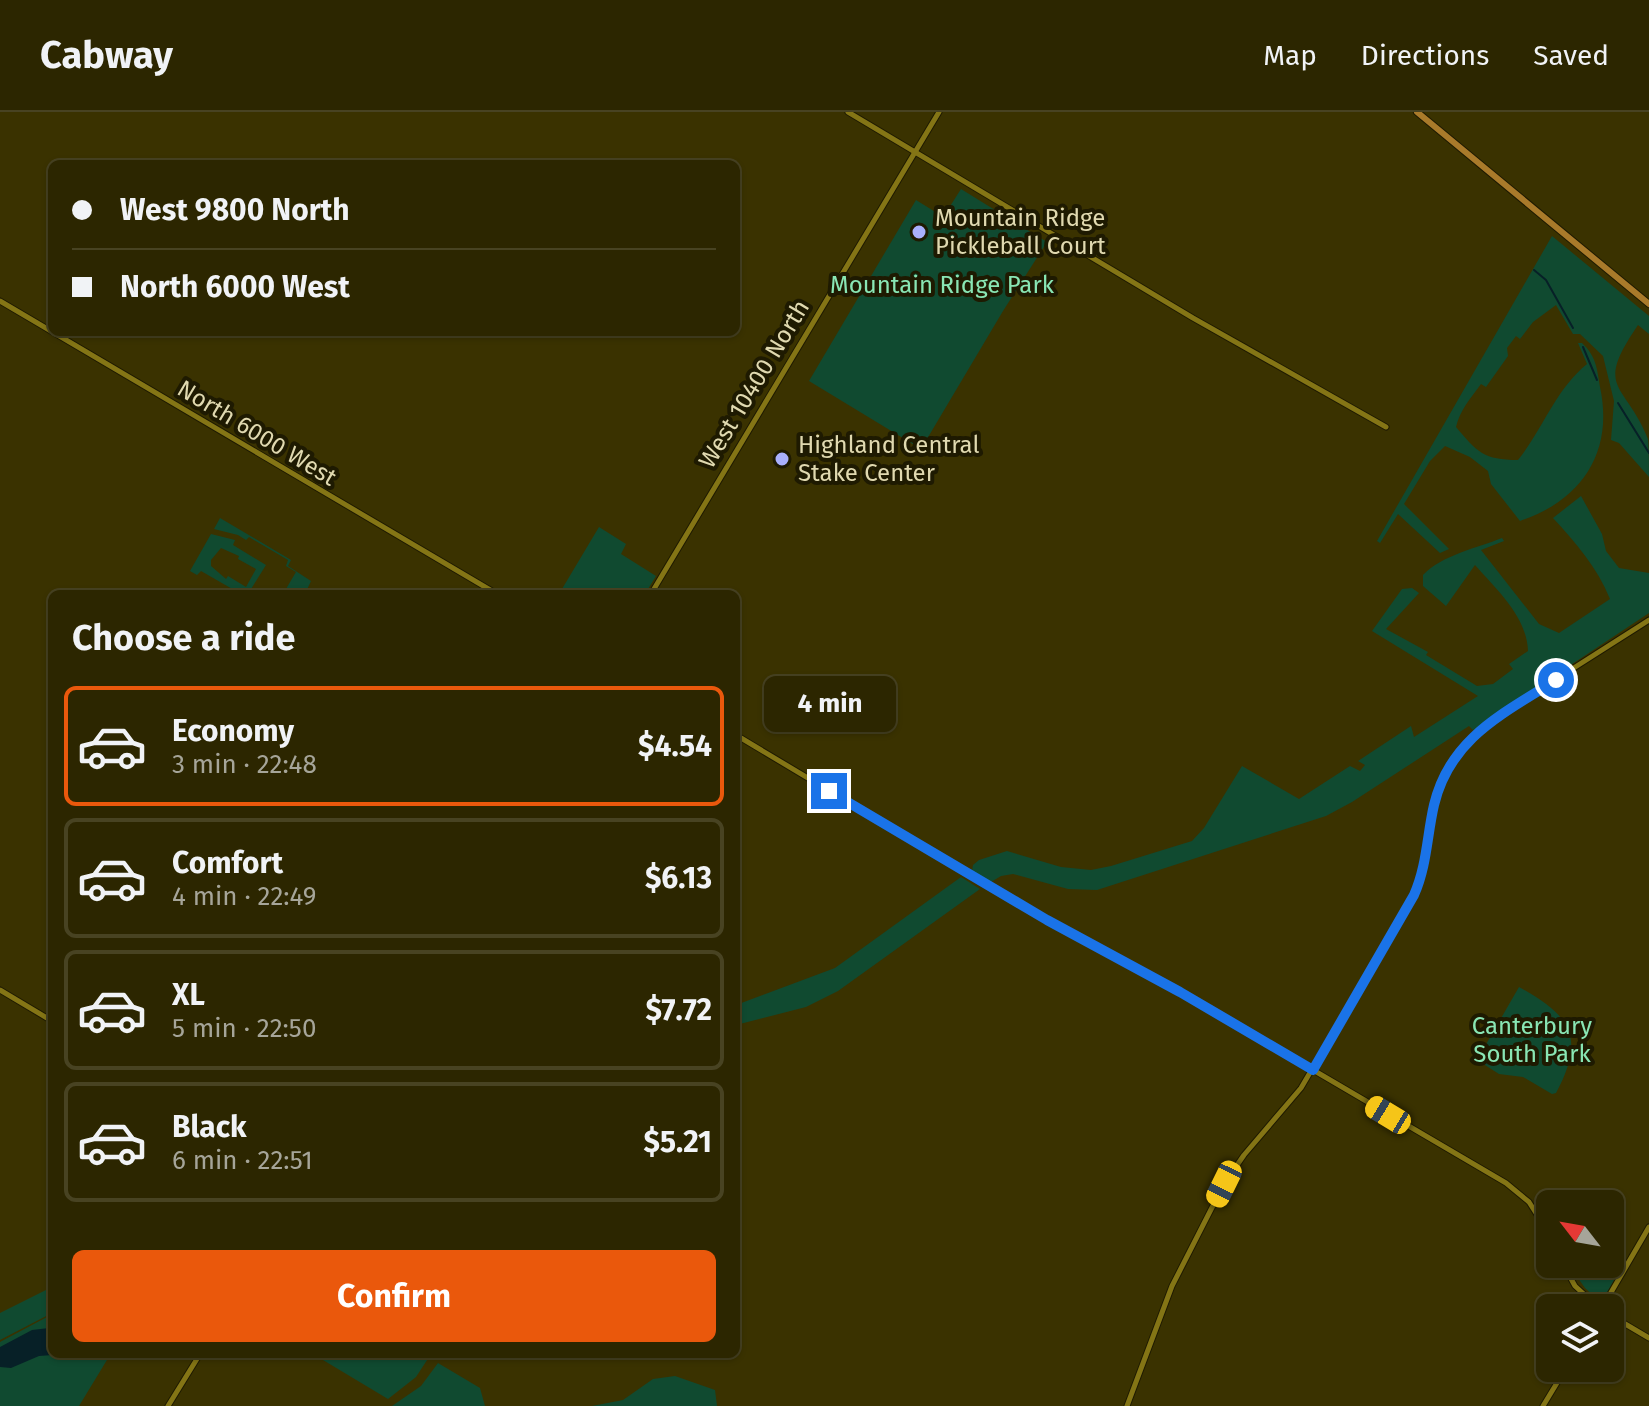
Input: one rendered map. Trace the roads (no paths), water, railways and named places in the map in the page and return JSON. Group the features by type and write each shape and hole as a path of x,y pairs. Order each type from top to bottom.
{"main road":[{"path":"1417,112 1649,304"}],"street":[{"path":"848,112 1193,318 1386,427"},
{"name":"West 10400 North","path":"653,590 939,112"},
{"name":"North 6000 West","path":"0,301 48,329"},
{"name":"North 6000 West","path":"59,336 490,590"},
{"path":"1127,1406 1170,1293 1233,1168 1290,1104 1313,1070 1414,895 1421,878 1439,790 1450,766 1475,732 1649,620"},
{"path":"740,737 1055,925 1180,992 1509,1185 1529,1202 1536,1213"},
{"path":"0,990 48,1019"},
{"path":"1608,1294 1649,1227"},
{"path":"1571,1278 1584,1294"},
{"path":"1624,1323 1649,1338"},
{"path":"168,1406 198,1358"},
{"path":"1543,1406 1558,1382"}],"water":[{"path":"48,1328 48,1355 11,1368 0,1367 0,1347 32,1330"}],"waterway":[{"path":"1534,270 1546,280 1573,328"},
{"path":"1583,347 1597,380"},
{"path":"1618,403 1649,453"}],"place":[{"name":"Mountain Ridge Pickleball Court","path":"919,232"},
{"name":"Highland Central Stake Center","path":"782,459"}],"park label":[{"name":"Mountain Ridge Park","path":"942,285"},
{"name":"Canterbury South Park","path":"1532,1040"}]}
